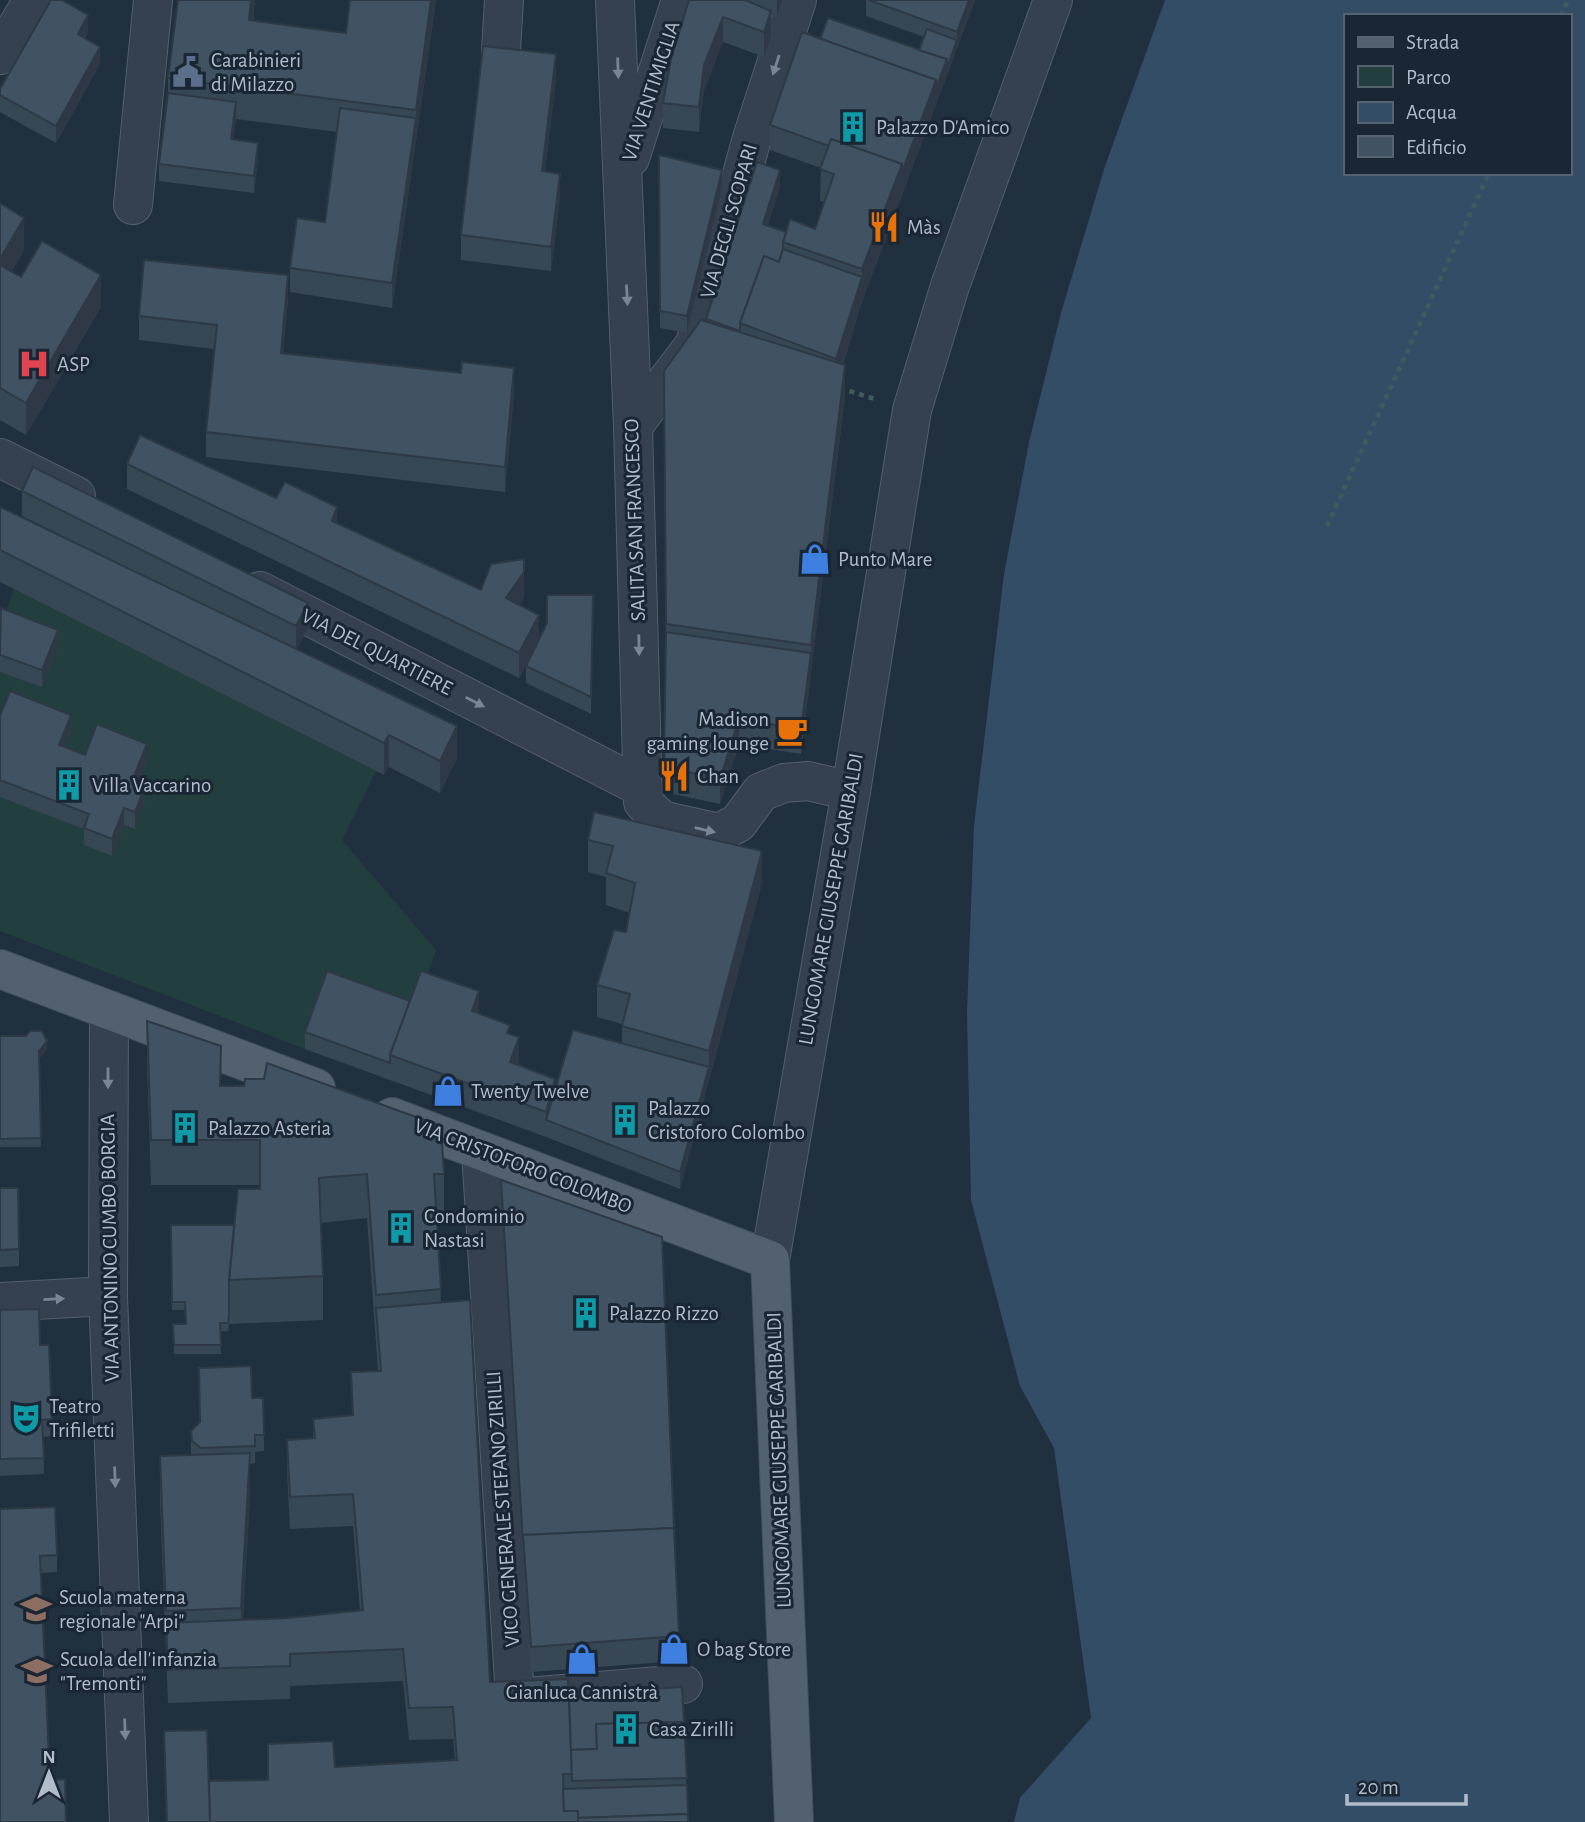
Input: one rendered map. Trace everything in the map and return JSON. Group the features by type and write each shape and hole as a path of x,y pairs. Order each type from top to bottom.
{"main road":[{"name":"VIA CRISTOFORO COLOMBO","path":"0,969 770,1260"},
{"name":"LUNGOMARE GIUSEPPE GARIBALDI","path":"770,1260 794,1822"}],"street":[{"path":"0,55 33,0"},
{"path":"133,205 153,0"},
{"path":"501,51 504,0"},
{"name":"SALITA SAN FRANCESCO","path":"615,0 633,426 643,802 661,820 719,833 738,823 761,792 784,783 808,781 851,791"},
{"name":"VIA VENTIMIGLIA","path":"622,181 681,0"},
{"name":"VIA DEGLI SCOPARI","path":"633,426 695,344 752,138 797,0"},
{"name":"LUNGOMARE GIUSEPPE GARIBALDI","path":"770,1260 851,791 912,410 950,286 1053,0"},
{"path":"0,458 108,512"},
{"name":"VIA DEL QUARTIERE","path":"232,577 643,789"},
{"name":"VIA ANTONINO CUMBO BORGIA","path":"109,1010 108,1296 129,1822"},
{"name":"VICO GENERALE STEFANO ZIRILLI","path":"481,1151 515,1698 684,1684"},
{"path":"0,1302 108,1296"}],"path":[{"path":"1327,526 1488,175"},
{"path":"835,387 912,410"}],"green space":[{"path":"14,589 376,771 342,840 436,950 412,1018 305,1049 0,931 0,627"}],"water":[{"path":"1165,0 1585,0 1585,1822 1014,1822 1020,1798 1091,1718 1054,1448 1020,1386 971,1200 967,1011 974,826 1004,574 1029,442 1061,313 1105,166"}],"building":[{"path":"51,0 62,0 88,15 78,34 100,47 56,126 0,95 0,89"},
{"path":"178,0 251,0 249,20 346,33 350,0 431,0 416,110 168,78"},
{"path":"689,0 745,0 771,11 764,32 723,17 704,65 699,107 663,103 671,59"},
{"path":"869,0 969,0 957,32"},
{"path":"828,18 947,59 936,88 936,80 820,39"},
{"path":"927,29 957,40 947,68 947,59 919,50"},
{"name":"Palazzo D'Amico","path":"802,32 936,80 902,172 902,164 831,139 829,146 770,125"},
{"path":"483,46 556,54 542,171 560,174 551,247 461,235"},
{"path":"168,93 236,102 231,139 258,143 254,176 159,164"},
{"path":"340,108 416,118 392,283 290,268 297,218 325,222"},
{"path":"831,139 902,164 862,269 783,242 790,219 815,229 834,174 820,169"},
{"path":"659,155 722,170 687,316 660,311"},
{"path":"757,162 780,170 763,224 786,232 779,262 764,256 740,323 740,331 706,319"},
{"path":"0,203 24,218 0,259"},
{"name":"ASP","path":"42,241 101,275 26,403 0,388 0,265 21,277"},
{"path":"783,249 862,277 836,359 740,323 764,256 779,262"},
{"path":"144,260 288,275 281,353 461,373 462,362 514,368 505,467 206,432 217,325 139,316"},
{"path":"701,320 845,365 811,645 666,624 664,371"},
{"path":"140,435 276,498 285,482 337,507 332,521 481,590 491,564 524,559 524,572 506,598 539,615 519,653 127,464"},
{"path":"33,467 308,603 296,626 22,491"},
{"path":"0,507 457,726 440,761 389,735 384,743 0,550"},
{"path":"547,595 593,595 591,697 526,666 547,623"},
{"path":"1,608 58,630 42,670 0,655"},
{"path":"666,632 811,653 801,729 739,719 720,779 664,767"},
{"name":"Villa Vaccarino","path":"10,691 71,715 59,745 85,755 97,724 147,744 132,781 145,786 135,812 124,808 112,839 84,828 89,814 0,780 0,716"},
{"path":"594,812 762,851 709,1051 622,1026 630,994 597,985 614,930 626,932 635,883 606,873 613,846 588,840"},
{"path":"327,971 410,1001 390,1055 390,1063 305,1032"},
{"path":"421,971 479,991 472,1011 510,1025 507,1033 519,1037 510,1062 555,1079 546,1112 390,1055"},
{"path":"147,1021 221,1046 220,1086 244,1086 245,1079 264,1079 267,1063 441,1126 444,1174 434,1174 441,1289 376,1295 367,1174 319,1178 323,1276 229,1280 238,1189 260,1189 260,1140 151,1140"},
{"name":"Palazzo Cristoforo Colombo","path":"573,1030 709,1067 680,1172 546,1120"},
{"path":"30,1031 42,1031 47,1041 39,1051 41,1138 0,1139 0,1036 26,1036"},
{"name":"Palazzo Rizzo","path":"501,1180 662,1237 674,1528 523,1535 523,1543"},
{"path":"0,1188 18,1188 19,1249 0,1250"},
{"path":"171,1225 234,1225 229,1315 228,1323 220,1323 221,1345 174,1345 173,1324 186,1324 185,1302 172,1302"},
{"path":"470,1300 490,1682 568,1679 572,1774 563,1774 564,1811 578,1811 578,1822 210,1822 209,1781 268,1780 268,1744 333,1741 335,1767 457,1760 453,1707 409,1708 403,1649 290,1654 290,1666 168,1670 166,1623 288,1618 363,1610 353,1494 290,1497 287,1440 315,1438 313,1419 353,1415 351,1372 381,1371 376,1308"},
{"name":"Teatro Trifiletti","path":"39,1309 40,1345 49,1345 52,1419 42,1420 44,1458 0,1459 0,1310"},
{"path":"251,1366 252,1398 263,1398 264,1435 255,1435 255,1446 201,1448 192,1441 191,1431 200,1422 199,1368"},
{"path":"250,1453 241,1608 166,1611 160,1456"},
{"path":"55,1507 57,1555 40,1556 50,1780 65,1779 66,1822 0,1822 0,1509"},
{"path":"674,1528 679,1636 531,1647 523,1535"},
{"path":"682,1687 684,1722 596,1724 597,1749 571,1750 569,1694"},
{"path":"684,1722 687,1778 572,1781 571,1750 597,1749 596,1724"},
{"path":"207,1730 210,1822 167,1822 164,1731"},
{"path":"687,1785 688,1814 578,1818 578,1811 564,1811 563,1789"},
{"path":"688,1814 688,1822 578,1822 578,1818"}],"place":[{"name":"Carabinieri di Milazzo","path":"188,72"},
{"name":"Palazzo D'Amico","path":"853,127"},
{"name":"Màs","path":"884,227"},
{"name":"ASP","path":"34,364"},
{"name":"Punto Mare","path":"815,559"},
{"name":"Madison gaming lounge","path":"792,731"},
{"name":"Chan","path":"674,776"},
{"name":"Villa Vaccarino","path":"69,785"},
{"name":"Twenty Twelve","path":"448,1091"},
{"name":"Palazzo Cristoforo Colombo","path":"625,1120"},
{"name":"Palazzo Asteria","path":"185,1128"},
{"name":"Condominio Nastasi","path":"401,1228"},
{"name":"Palazzo Rizzo","path":"586,1313"},
{"name":"Teatro Trifiletti","path":"26,1418"},
{"name":"Scuola materna regionale \"Arpi\"","path":"36,1609"},
{"name":"O bag Store","path":"674,1649"},
{"name":"Gianluca Cannistrà","path":"582,1659"},
{"name":"Scuola dell'infanzia \"Tremonti\"","path":"37,1671"},
{"name":"Casa Zirilli","path":"626,1729"}]}
